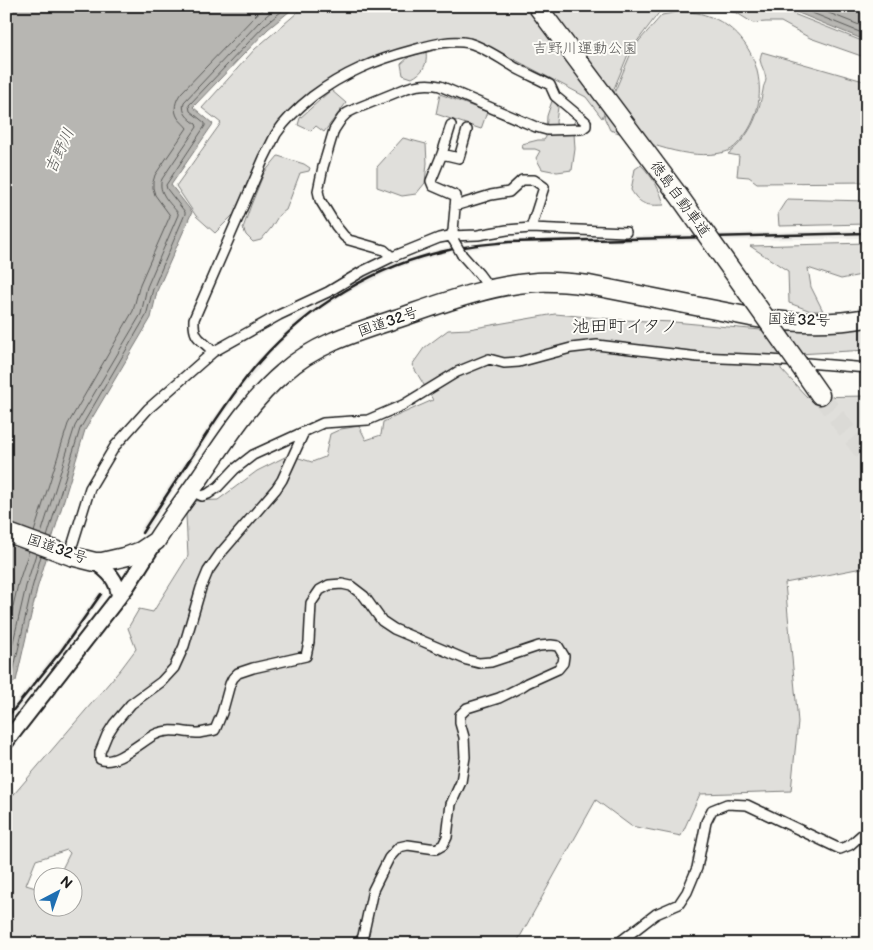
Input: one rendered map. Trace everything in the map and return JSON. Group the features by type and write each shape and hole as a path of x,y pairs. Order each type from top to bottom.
{"highway":[{"name":"徳島自動車道","path":"537,6 679,196 820,395"},
{"name":"国道32号","path":"6,532 72,556 107,564 141,551 156,541 236,425 255,400 284,372 314,350 346,336 453,299 490,289 537,282 564,282 775,320 816,322 867,318"}],"street":[{"path":"214,352 200,341 194,330 194,319 264,158 276,135 298,108 324,88 364,66 405,52 448,42 466,43 482,48 550,85 555,96 586,122 586,126 582,128 542,129 432,84 407,88 347,113 334,130 318,191 320,200 344,236 350,240 384,250 392,257"},
{"path":"451,125 431,181 434,186 456,196 452,239 462,255 490,289"},
{"path":"442,154 459,158 467,130"},
{"path":"455,206 491,195 509,192 522,180 534,180 544,187 531,228"},
{"path":"74,543 90,488 115,446 148,410 214,352 279,315 328,292 363,271 392,257 439,238 452,239 531,228 626,232"},
{"path":"191,491 202,496 208,494 253,455 323,424 368,420 403,405 457,372 489,359 504,363 519,362 571,348 597,344 698,356 867,368"},
{"path":"304,432 276,489 220,554 208,571 184,646 174,668 161,682 131,704 114,724 100,752 100,759 104,762 111,761 124,755 155,734 166,730 200,733 214,730 222,713 233,678 253,668 306,656 309,642 311,604 320,590 329,585 342,584 351,586 364,596 382,621 394,629 467,660 479,663 491,662 539,646 558,646 564,656 563,663 558,669 499,698 467,708 460,715 465,757 462,782 452,804 447,837 443,845 436,849 408,845 399,847 389,858 373,890 363,936 359,944"},
{"path":"6,742 138,571 156,541"},
{"path":"107,564 115,581 119,596"},
{"path":"617,944 656,914 678,904 687,892 697,868 706,822 712,810 726,804 748,805 840,849 850,845 867,830"}],"shaded area":[{"path":"867,229 867,238 508,244 450,252 397,268 341,296 306,320 276,348 245,384 218,422 145,535 139,531 213,419 257,360 303,315 320,303 338,291 395,263 448,247 508,240"},
{"path":"99,592 104,596 6,725 6,714 58,650"}],"green space":[{"name":"吉野川運動公園","path":"305,6 664,6 629,52 602,118 586,97 502,53 482,45 458,39 335,78 293,106 280,122 268,138 237,211 215,233 196,216 176,186 221,123 202,108 255,49"},
{"path":"705,6 771,6 867,43 867,58 810,38 781,22 753,23 737,13"},
{"path":"678,12 708,16 724,24 738,35 748,49 755,65 759,81 759,99 755,116 743,138 735,147 728,151 696,154 667,149 610,130 604,117 631,53 639,41 662,15"},
{"path":"426,52 425,65 419,74 412,78 403,75 401,64 410,56"},
{"path":"762,52 867,82 867,182 757,183 749,177 737,176 739,156 728,154 747,133 759,109 763,87 766,82 760,60"},
{"path":"331,90 346,103 324,132 316,126 311,131 298,125 300,118"},
{"path":"440,94 487,112 481,129 436,114"},
{"path":"552,101 555,101 558,107 556,122 558,134 572,126 580,112 586,114 592,121 584,133 574,133 575,149 572,170 557,172 542,169 536,158 540,151 523,149 522,144 544,140 546,137 547,116"},
{"path":"403,138 426,144 427,163 425,183 416,194 402,196 377,187 377,167"},
{"path":"278,156 304,164 310,168 309,171 300,173 286,210 279,215 261,240 253,242 246,235 243,228 264,173"},
{"path":"641,165 656,184 664,205 644,204 631,190 635,169"},
{"path":"787,199 867,201 867,224 779,226 778,213"},
{"path":"867,243 866,274 841,279 808,268 811,287 823,311 811,311 789,303 788,271 750,246"},
{"path":"555,314 761,330 867,326 867,350 781,355 781,369 807,397 867,396 867,567 785,583 798,722 791,791 700,794 681,836 631,826 596,800 516,944 6,944 6,798 9,800 136,649 128,628 139,609 153,612 188,556 186,515 196,501 218,500 257,471 289,455 312,462 325,457 330,434 341,429 359,426 366,440 381,435 383,422 433,400 412,365 424,348 448,330 469,329"}],"water":[{"name":"吉野川","path":"17,6 296,6 268,29 193,107 213,124 171,185 192,212 157,291 151,318 85,430 37,589 16,681 6,687 6,15"},
{"path":"779,6 867,6 867,41 786,8"}],"tunnel":[{"path":"820,395 867,457"}],"railway":[{"path":"142,533 243,381 279,341 322,306 346,290 396,266 457,248 509,242 867,233"},
{"path":"6,719 61,651 101,594"}],"district":[{"name":"池田町イタノ","path":"625,326"}]}
